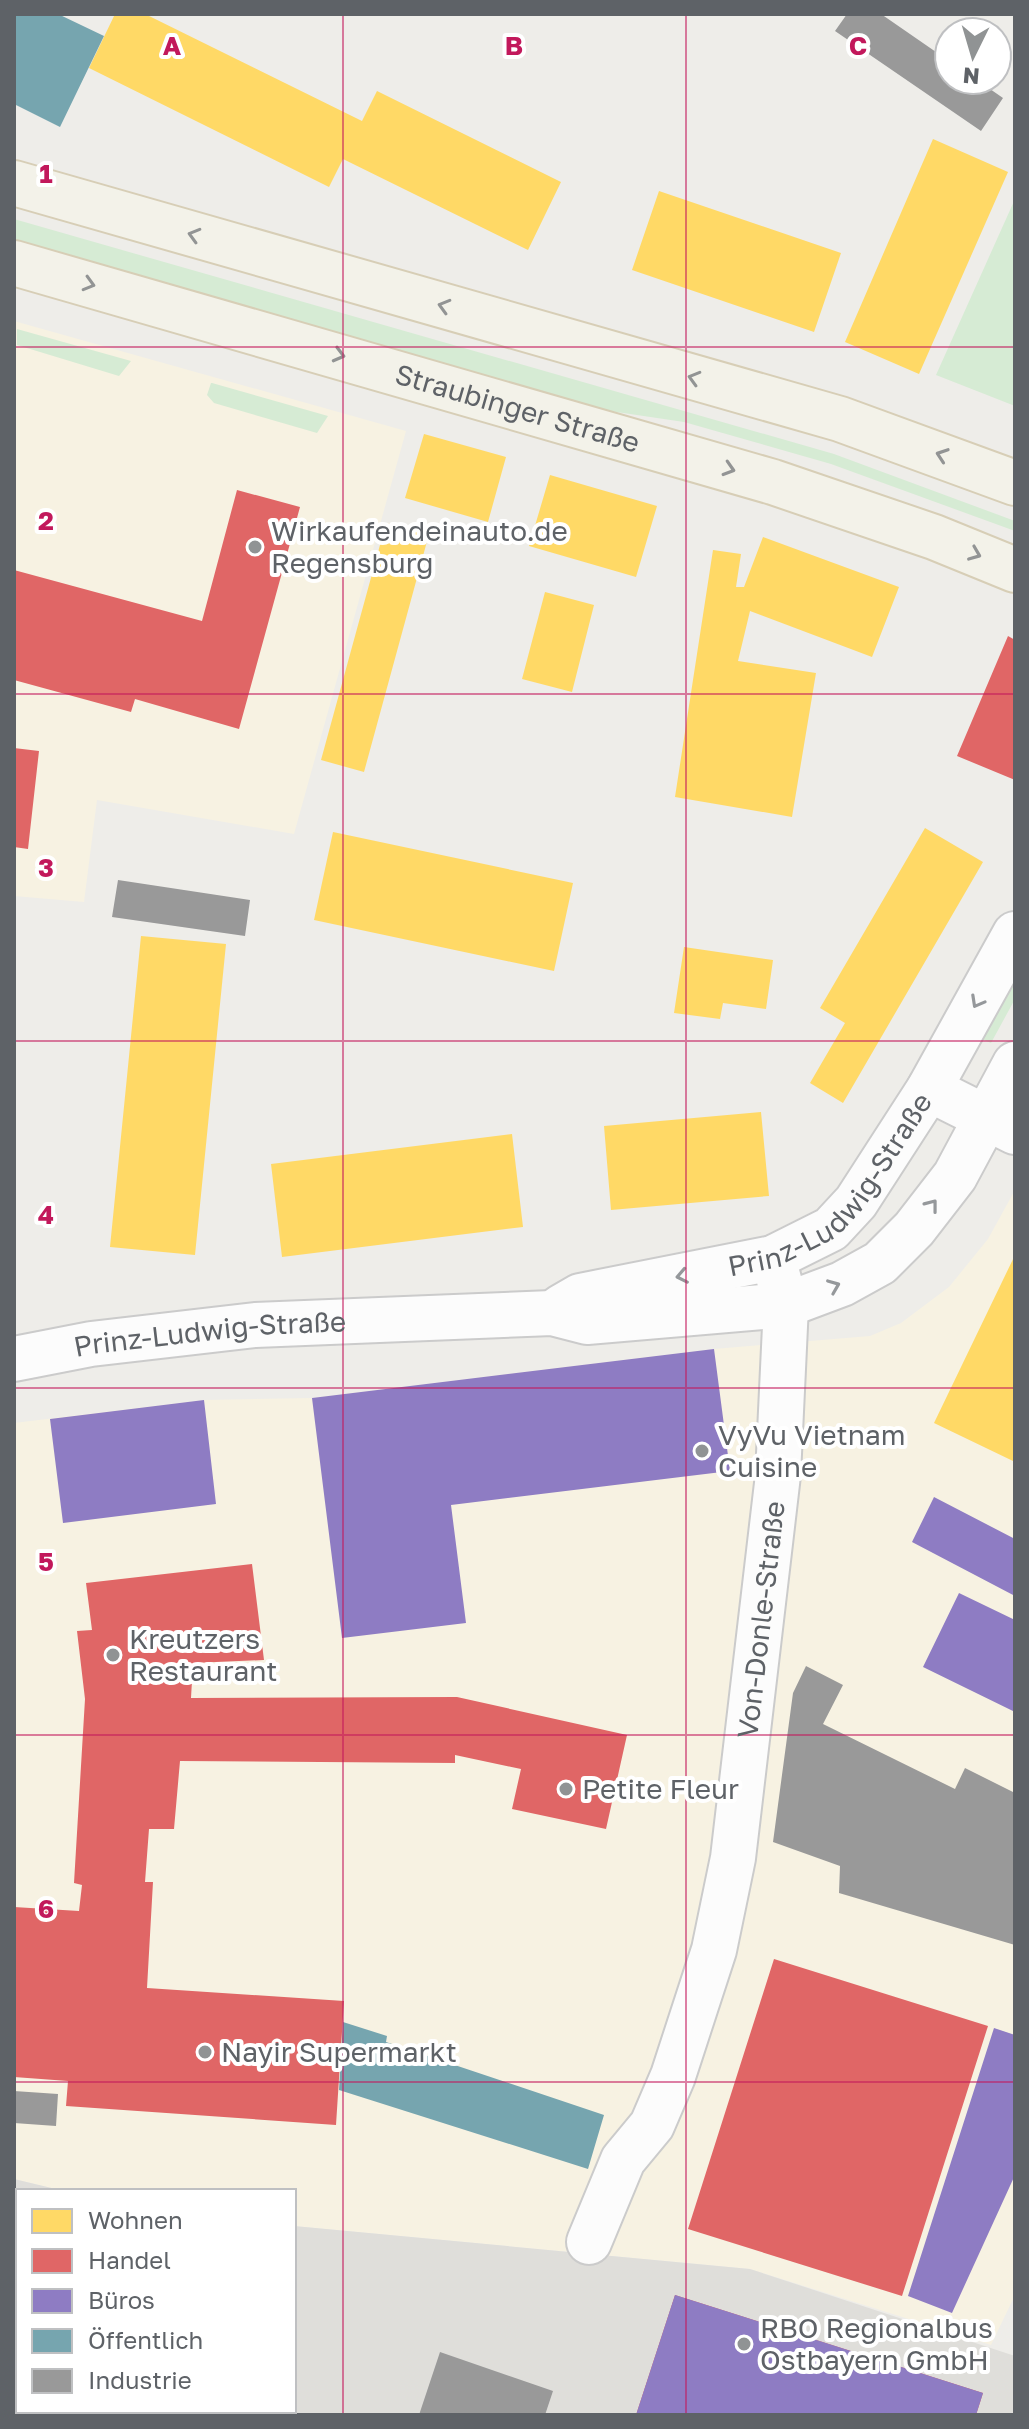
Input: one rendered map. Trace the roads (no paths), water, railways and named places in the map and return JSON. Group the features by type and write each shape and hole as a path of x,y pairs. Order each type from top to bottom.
{"main road":[{"path":"14,183 840,419 1015,483"},
{"name":"Straubinger Straße","path":"14,263 773,482 934,537 1015,570"}],"street":[{"name":"Prinz-Ludwig-Straße","path":"552,1313 580,1296 773,1258 831,1229 856,1202 929,1089 1015,934"},
{"name":"Prinz-Ludwig-Straße","path":"14,1359 91,1344 255,1325 552,1313 587,1322 786,1305 842,1284 880,1263 914,1229 1000,1125 1015,1064"},
{"path":"929,1089 1000,1125"},
{"name":"Von-Donle-Straße","path":"589,2242 623,2160 652,2125 673,2076 714,1950 733,1858 778,1475 786,1305 773,1258"}],"place":[{"name":"Wirkaufendeinauto.de Regensburg","path":"255,547"},
{"name":"VyVu Vietnam Cuisine","path":"702,1451"},
{"name":"Kreutzers Restaurant","path":"113,1655"},
{"name":"Petite Fleur","path":"566,1789"},
{"name":"Nayir Supermarkt","path":"205,2052"},
{"name":"RBO Regionalbus Ostbayern GmbH","path":"744,2344"}]}
